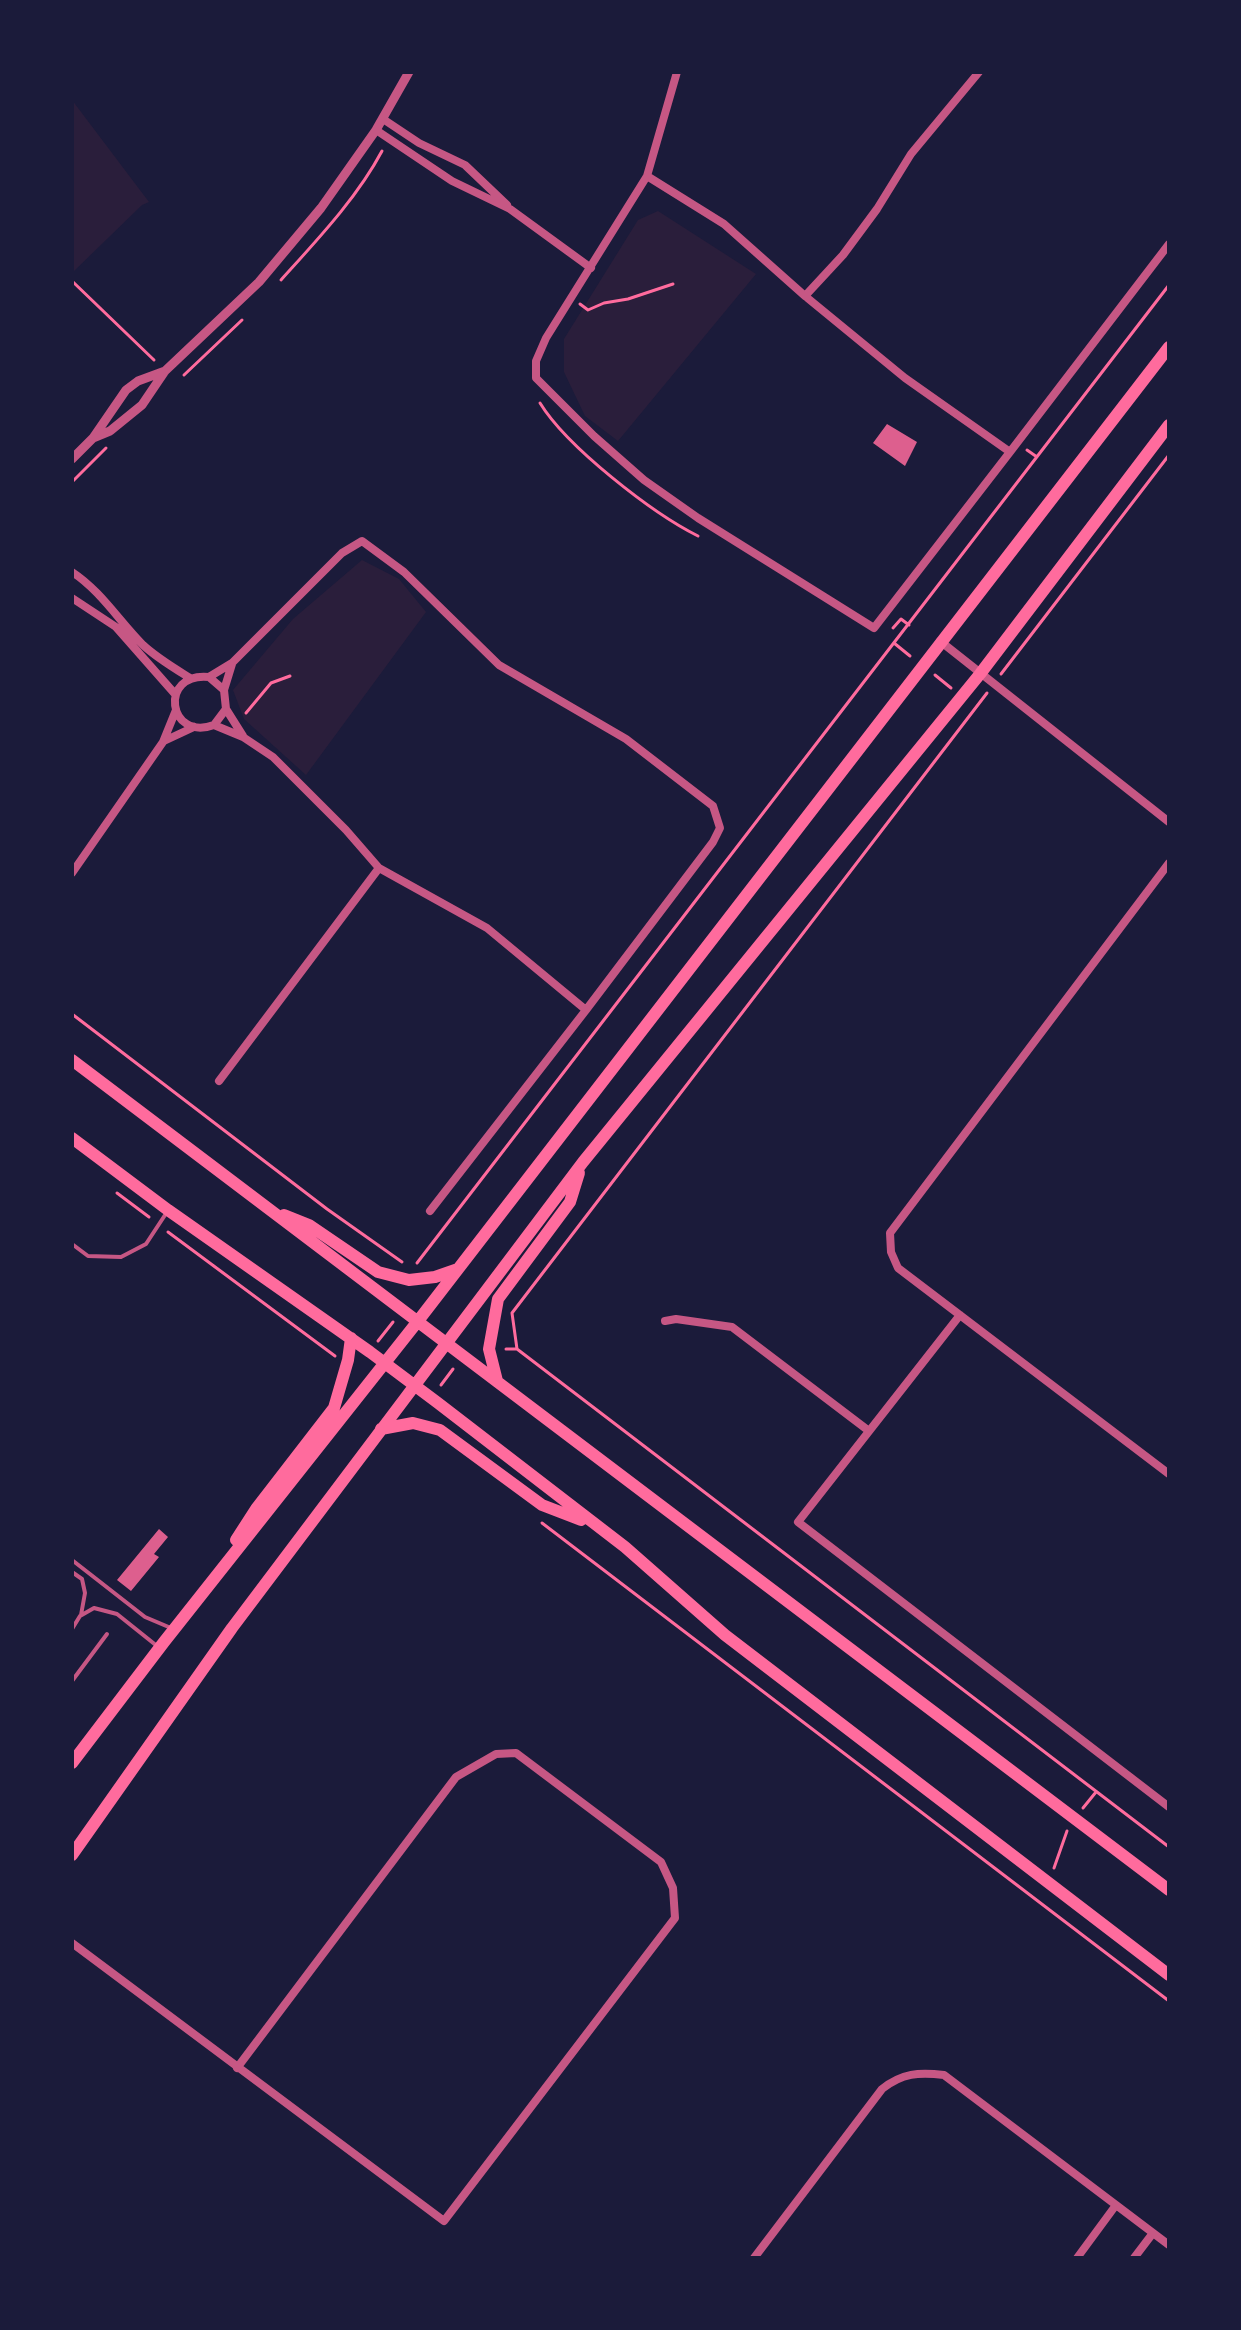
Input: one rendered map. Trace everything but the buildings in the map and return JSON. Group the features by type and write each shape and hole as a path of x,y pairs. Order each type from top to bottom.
{"main road":[{"path":"72,1763 418,1321 1169,347"},
{"path":"72,1855 232,1628 583,1162 980,674 1169,425"},
{"path":"72,1060 1169,1890"},
{"path":"72,1138 168,1210 370,1352 625,1547 725,1635 1169,1975"},
{"path":"497,1381 489,1349 498,1299 570,1202 583,1162"},
{"path":"260,1205 309,1225 378,1272 409,1280 435,1277 458,1269"},
{"path":"205,1590 256,1509 334,1408 351,1338"},
{"path":"381,1429 413,1423 440,1430 542,1505 591,1523"}],"street":[{"path":"93,438 110,431 142,405 165,371 259,282 321,208 376,130 406,72"},
{"path":"677,72 647,176 546,338 536,361 536,378 644,480 698,518 874,628 1169,244"},
{"path":"805,296 843,255 877,209 911,154 979,72"},
{"path":"383,119 419,143 465,165 488,184 510,209"},
{"path":"376,130 452,181 510,209 591,268"},
{"path":"647,176 724,224 905,378 1010,452"},
{"path":"72,459 93,438 126,390 138,381 165,371"},
{"path":"72,873 163,742 176,710 175,694 180,685 190,678 209,677 232,663 342,553 362,541 404,572 499,665 626,739 713,806 720,828 713,842 430,1211"},
{"path":"72,572 92,586 145,646 163,662 190,678"},
{"path":"72,598 116,627 175,694"},
{"path":"940,641 1169,822"},
{"path":"232,663 224,690 226,709 243,737"},
{"path":"209,677 224,690"},
{"path":"176,710 184,723 204,728 214,725 226,709"},
{"path":"214,725 243,737 273,757 379,868 487,928 586,1010"},
{"path":"163,742 194,727"},
{"path":"1169,863 890,1233 891,1252 898,1268 1169,1474"},
{"path":"219,1081 379,868"},
{"path":"960,1315 798,1522 1169,1807"},
{"path":"665,1321 676,1319 732,1327 869,1431"},
{"path":"72,1943 237,2068 444,2221 675,1918 673,1888 661,1862 516,1753 496,1754 456,1777 237,2068"},
{"path":"754,2258 882,2089 906,2074 944,2075 1169,2245"},
{"path":"1077,2258 1116,2205"},
{"path":"1134,2258 1153,2233"}],"lane":[{"path":"72,1244 88,1256 121,1257 146,1244 168,1210"},
{"path":"72,1560 145,1617 174,1629"},
{"path":"72,1572 82,1579 85,1593 80,1616 72,1629"},
{"path":"80,1616 94,1608 117,1614 159,1648"},
{"path":"72,1681 107,1634"}],"path":[{"path":"72,281 165,371"},
{"path":"571,299 588,310 673,284"},
{"path":"72,1014 327,1209 412,1269 1169,285"},
{"path":"539,401 567,436 616,480 685,529 710,541"},
{"path":"1017,442 1037,457"},
{"path":"517,1349 512,1313 1169,455"},
{"path":"890,631 901,619 909,625"},
{"path":"894,643 976,707"},
{"path":"237,726 271,683 290,676"},
{"path":"109,1187 329,1354 348,1360"},
{"path":"370,1352 404,1309"},
{"path":"489,1349 517,1349 1169,1847"},
{"path":"430,1398 463,1355"},
{"path":"531,1515 1169,2001"},
{"path":"1033,1897 1057,1864 1066,1833 1097,1791"}],"shaded area":[{"path":"72,100 149,202 142,205 72,273"},
{"path":"658,211 756,274 618,441 585,416 564,372 564,339 638,220"},
{"path":"362,560 399,579 426,612 306,775 244,719 233,690 293,619"}]}
